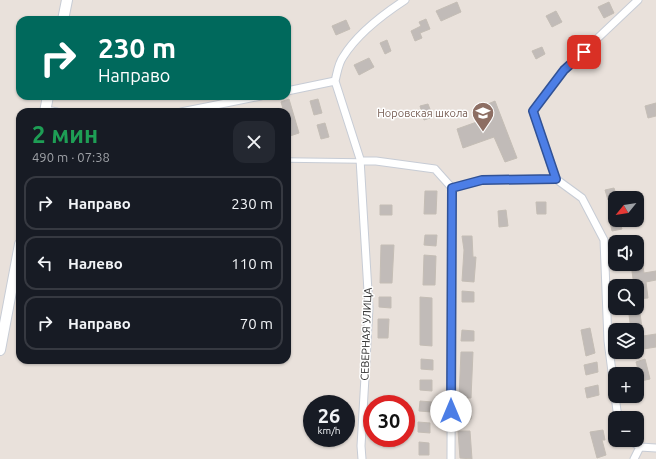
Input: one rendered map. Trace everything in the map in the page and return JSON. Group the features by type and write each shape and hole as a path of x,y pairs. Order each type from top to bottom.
{"main road":[{"path":"64,16 67,0"},
{"path":"0,350 16,265"}],"street":[{"path":"291,90 335,81 342,58 354,42 385,13 405,0"},
{"path":"611,367 608,341 604,240 582,198 556,179 533,111 564,70 638,0"},
{"name":"СЕВЕРНАЯ УЛИЦА","path":"335,81 360,161 369,308 361,446 362,459"},
{"path":"201,108 241,100"},
{"path":"360,161 376,161 435,169 452,188 451,459"},
{"path":"452,188 482,180 556,179"},
{"path":"634,459 640,447 656,448"}],"lane":[{"path":"291,160 360,161"}],"building":[{"path":"457,2 461,12 441,21 436,11"},
{"path":"609,2 614,13 604,18 598,7"},
{"path":"556,11 562,22 552,27 546,16"},
{"path":"426,19 430,29 420,33 422,38 415,41 411,31 421,26 419,22"},
{"path":"346,20 350,29 336,35 332,26"},
{"path":"387,40 391,51 385,54 380,43"},
{"path":"542,47 545,54 536,59 532,51"},
{"path":"369,58 374,67 359,75 354,65"},
{"path":"318,99 322,113 314,115 310,101"},
{"path":"289,100 299,133 291,136 291,108 283,108 281,102"},
{"name":"Норовская школа","path":"495,101 517,158 505,162 494,137 463,148 457,129 488,118 483,106"},
{"path":"656,103 656,116 648,118 645,106"},
{"path":"428,104 433,117 424,120 420,106"},
{"path":"325,123 329,137 321,139 317,125"},
{"path":"614,188 615,191 608,191 608,200 605,190"},
{"path":"425,191 437,191 436,214 424,214"},
{"path":"536,202 546,202 546,214 537,214"},
{"path":"380,205 392,205 392,215 380,215"},
{"path":"506,210 508,226 499,227 498,211"},
{"path":"611,227 621,227 622,229 612,231"},
{"path":"425,235 437,235 436,246 424,245"},
{"path":"462,236 472,236 473,257 476,257 474,282 462,281 464,250"},
{"path":"381,245 394,245 392,283 380,283"},
{"path":"424,255 436,256 435,285 423,285"},
{"path":"632,271 644,271 644,273 656,271 656,280 646,282 648,298 644,298 644,279 633,279"},
{"path":"462,291 474,292 474,302 462,302"},
{"path":"379,297 391,297 391,308 379,307"},
{"path":"420,297 432,298 432,346 420,345"},
{"path":"629,315 640,315 641,323 630,323"},
{"path":"378,319 389,319 388,338 378,338"},
{"path":"590,328 595,353 586,356 581,330"},
{"path":"462,330 474,331 474,341 461,341"},
{"path":"656,334 656,347 644,349 644,336"},
{"path":"461,352 473,352 471,398 459,398"},
{"path":"421,359 433,360 433,370 421,369"},
{"path":"645,359 650,379 644,380 644,367 637,367 636,362"},
{"path":"597,362 598,372 586,375 584,365"},
{"path":"420,380 432,380 432,391 420,390"},
{"path":"598,385 599,395 587,398 585,388"},
{"path":"420,401 432,402 432,412 419,411"},
{"path":"459,408 471,409 471,419 459,418"},
{"path":"418,422 430,423 430,433 418,432"},
{"path":"603,430 605,440 602,440 606,455 597,458 590,432"},
{"path":"458,431 470,431 472,459 460,458"},
{"path":"419,442 429,443 429,455 419,455"}],"place":[{"name":"Норовская школа","path":"483,132"}],"route":[{"path":"451,411 452,188 482,180 556,179 533,111 564,70 584,52"}]}
